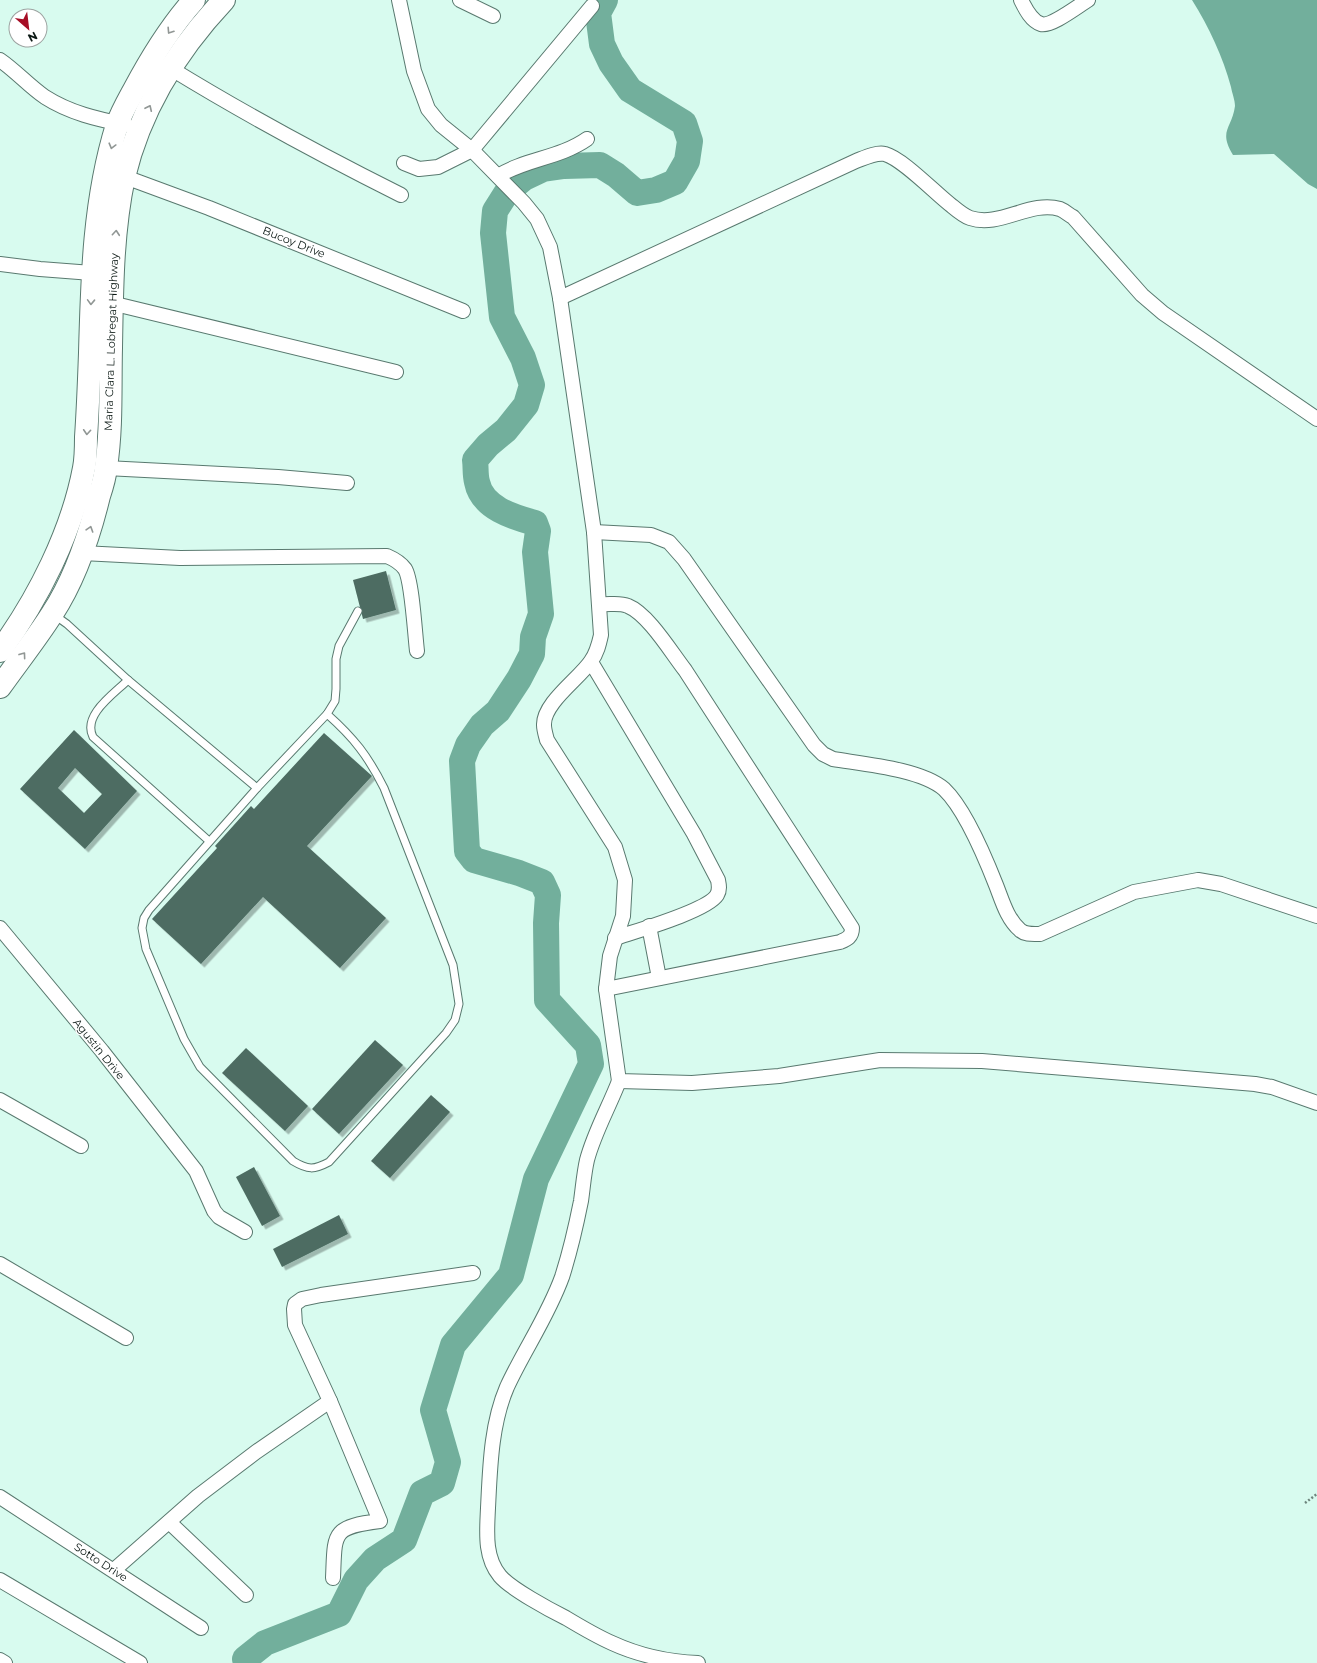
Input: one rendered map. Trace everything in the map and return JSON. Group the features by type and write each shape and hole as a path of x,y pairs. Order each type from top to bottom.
{"highway":[{"name":"Maria Clara L. Lobregat Highway","path":"0,651 71,579 82,553 96,509 106,468 109,413 111,303 118,214 115,174 118,123 145,70 179,17 194,0"},
{"name":"Maria Clara L. Lobregat Highway","path":"0,687 42,608 78,496 84,466 88,411 92,273 96,223 115,174 170,68 220,1"}],"street":[{"path":"399,0 414,71 428,109 441,125 472,150 524,203 537,219 550,247 560,298 594,532 601,635 598,650 591,662 560,693 549,709 544,724 547,740 615,847 625,880 623,916 608,968 606,989 619,1081 606,1115 594,1139 587,1162 573,1238 561,1278 542,1322 507,1388 498,1413 491,1453 486,1540 492,1562 500,1575 510,1584 557,1614 612,1643 639,1652 686,1662 698,1663"},
{"path":"460,0 493,16"},
{"path":"1021,0 1036,21 1041,24 1048,24 1088,0"},
{"path":"404,163 419,169 438,167 472,150 592,6"},
{"path":"0,60 44,96 64,108 86,116 140,127"},
{"path":"170,68 219,98 316,152 401,196"},
{"path":"498,176 510,168 549,157 576,146 587,139"},
{"path":"560,298 856,161 870,155 884,154 900,162 969,218 980,220 992,219 1035,208 1049,207 1062,210 1073,217 1142,295 1163,313 1317,419"},
{"name":"Bucoy Drive","path":"115,174 267,231 463,311"},
{"path":"0,264 92,273"},
{"path":"111,303 396,372"},
{"path":"106,468 271,476 347,483"},
{"path":"594,532 651,535 669,542 684,559 814,745 823,754 833,759 903,771 927,779 943,789 961,810 992,875 1006,909 1021,931 1029,934 1040,934 1134,892 1198,880 1221,884 1317,916"},
{"path":"82,553 180,558 387,556 397,560 405,569 410,583 417,651"},
{"path":"600,604 617,604 628,606 640,614 659,635 684,670 852,928 852,934 849,938 840,942 606,989"},
{"path":"591,662 694,834 718,880 719,888 717,895 711,901 697,909 616,938"},
{"path":"649,926 659,978"},
{"name":"Agustin Drive","path":"0,928 102,1051 196,1171 214,1212 219,1217 244,1232"},
{"path":"619,1081 708,1082 779,1076 880,1060 982,1061 1255,1084 1272,1087 1317,1103"},
{"path":"0,1100 81,1146"},
{"path":"0,1264 126,1338"},
{"path":"333,1578 334,1543 339,1534 349,1527 358,1524 380,1521 330,1401 296,1325 294,1310 295,1304 302,1299 321,1295 473,1273"},
{"path":"114,1570 198,1496 256,1452 330,1401"},
{"name":"Sotto Drive","path":"0,1497 201,1628"},
{"path":"169,1522 246,1595"},
{"path":"0,1580 140,1663"},
{"path":"0,1660 5,1663"}],"lane":[{"path":"42,608 67,624 128,680 257,788"},
{"path":"327,714 346,731 361,748 373,766 384,788 453,965 459,1004 455,1020 446,1033 329,1162 320,1167 311,1168 302,1166 293,1161 200,1067 184,1039 146,949 142,928 144,918 149,910 257,788 327,714 335,701 336,659 339,646 358,611"},
{"path":"128,680 94,714 90,723 90,731 93,737 209,841"}],"path":[{"path":"1305,1503 1317,1494"}],"shaded area":[{"path":"1192,0 1317,0 1317,189 1308,184 1274,154 1233,155 1226,135 1233,114 1235,101 1215,42"}],"building":[{"path":"386,571 396,610 363,619 353,580"},
{"path":"74,730 137,791 85,849 20,789","holes":["75,768 102,794 84,813 58,788"]},
{"path":"324,733 372,776 307,846 386,918 340,968 263,897 201,964 152,919 217,848 215,846 251,806 254,809"},
{"path":"375,1040 403,1065 339,1134 312,1109"},
{"path":"246,1048 308,1106 285,1131 222,1073"},
{"path":"431,1095 450,1112 390,1178 371,1161"},
{"path":"254,1167 280,1216 262,1226 236,1177"},
{"path":"339,1215 348,1234 282,1267 273,1249"}],"waterway":[{"path":"247,1663 245,1659 265,1643 339,1614 356,1580 375,1559 404,1540 422,1493 442,1483 448,1462 433,1410 453,1345 511,1275 536,1179 591,1064 588,1045 547,1000 546,923 548,895 542,882 519,873 474,860 467,851 462,761 468,745 482,725 498,711 519,679 532,654 533,637 541,614 535,552 538,531 535,523 517,518 492,505 485,499 480,491 476,477 475,460 488,445 506,430 526,405 532,385 523,358 502,317 493,233 495,211 507,192 524,178 543,169 564,166 600,165 616,175 637,193 656,190 675,182 687,161 690,141 684,123 630,90 611,63 602,44 598,13 605,0"}]}
